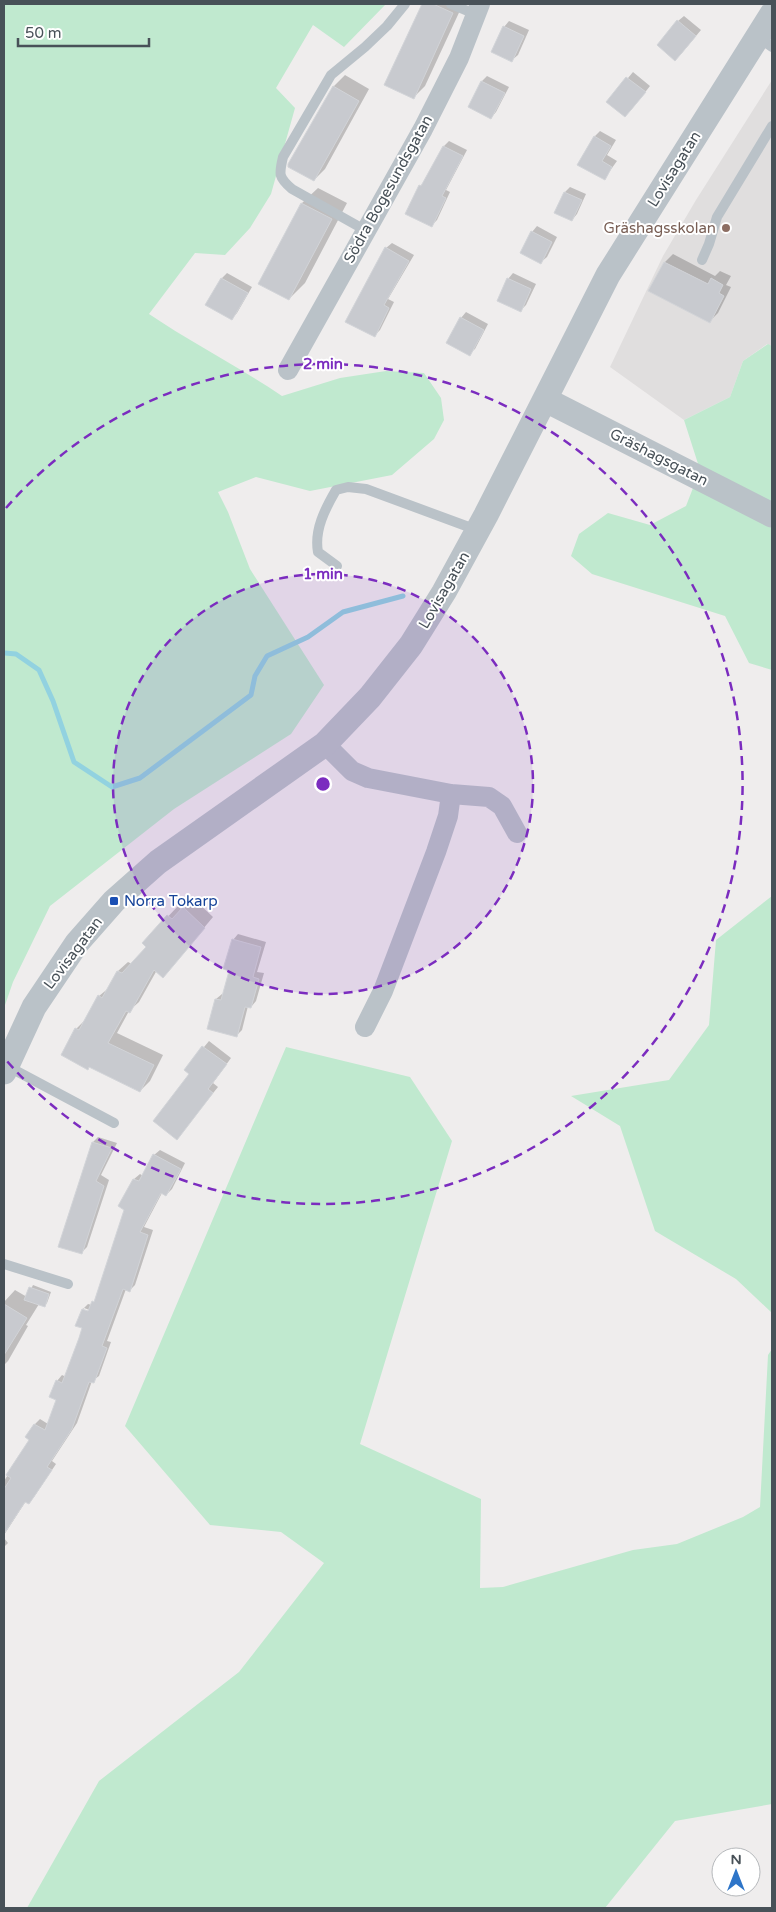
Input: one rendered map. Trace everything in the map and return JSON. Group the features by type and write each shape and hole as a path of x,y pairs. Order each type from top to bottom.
{"street":[{"name":"Södra Bogesundsgatan","path":"288,370 423,129 459,58 478,10"},
{"name":"Lovisagatan","path":"5,1069 34,1007 77,943 114,901 158,862 331,751 411,645 444,592 478,530 546,400 608,275 765,42 772,15"},
{"name":"Gräshagsgatan","path":"546,400 772,515"},
{"path":"331,751 352,771 368,778 451,794 489,797 502,806 517,833"},
{"path":"365,1027 383,991 436,852 448,816 451,794"}],"lane":[{"path":"365,230 292,189 282,180 280,171 283,157 331,75 387,26 405,4"},
{"path":"451,4 478,10"},
{"path":"702,260 717,217 772,126"},
{"path":"337,566 318,552 316,542 324,511 336,490 348,487 366,489 478,530"},
{"path":"5,1069 114,1123"},
{"path":"4,1264 68,1284"}],"shaded area":[{"name":"Gräshagsskolan","path":"772,80 772,346 767,344 743,361 730,397 684,420 610,367 663,256"}],"green space":[{"path":"4,4 386,4 344,47 313,25 276,88 295,108 271,194 250,228 225,255 195,253 149,314 282,396 340,378 386,371 424,373 441,398 444,420 434,439 392,475 310,491 256,477 218,492 228,512 250,569 324,685 291,734 174,809 50,906 13,982 4,1008"},
{"path":"768,344 772,346 772,670 749,663 725,616 592,574 571,556 579,534 608,513 650,525 686,506 700,470 684,420 730,397 743,361"},
{"path":"772,896 772,1313 736,1279 655,1231 620,1126 571,1096 669,1080 709,1025 716,940"},
{"path":"286,1047 410,1077 452,1141 360,1444 481,1499 480,1588 503,1587 633,1550 677,1544 743,1517 760,1507 768,1355 772,1349 772,1804 675,1821 605,1908 27,1908 99,1781 239,1672 324,1563 281,1532 210,1525 125,1426"}],"building":[{"path":"422,4 433,4 453,13 414,99 384,85"},
{"path":"677,20 696,36 675,61 657,45"},
{"path":"503,26 524,36 512,62 491,52"},
{"path":"626,77 646,92 625,117 606,102"},
{"path":"481,81 505,93 491,119 468,107"},
{"path":"333,86 359,101 314,181 288,167 288,164"},
{"path":"594,136 611,146 602,161 612,167 605,180 577,165"},
{"path":"443,146 463,156 442,196 446,198 432,227 405,214 419,185 421,186"},
{"path":"564,192 582,200 572,221 554,213"},
{"path":"301,203 332,219 289,300 258,284"},
{"path":"531,231 552,242 541,264 520,253"},
{"path":"385,247 409,261 384,305 389,308 375,337 345,322"},
{"path":"664,262 708,284 711,278 723,285 719,293 724,296 710,323 648,291"},
{"path":"221,278 248,293 232,320 205,305"},
{"path":"507,278 531,289 521,312 497,301"},
{"path":"460,317 484,330 470,356 446,343"},
{"path":"183,907 205,928 163,978 154,970 130,1013 126,1011 108,1043 154,1065 140,1092 89,1067 88,1070 61,1055 75,1028 79,1030 98,995 102,998 117,971 122,973 146,947 142,943 167,915 172,919"},
{"path":"232,939 261,947 253,977 259,979 251,1008 245,1007 237,1037 207,1029 215,999 221,1000 229,971 223,969"},
{"path":"202,1046 227,1064 208,1089 213,1093 177,1140 153,1121 189,1074 184,1070"},
{"path":"92,1142 112,1148 96,1181 104,1186 82,1254 58,1247"},
{"path":"153,1154 181,1169 166,1196 161,1193 140,1232 148,1235 130,1292 123,1289 102,1346 107,1348 94,1383 89,1382 72,1429 47,1467 52,1470 29,1504 25,1502 4,1534 4,1489 11,1478 6,1475 29,1440 25,1437 34,1424 45,1430 56,1400 49,1397 56,1380 62,1383 82,1328 75,1326 82,1309 88,1311 92,1301 94,1302 124,1210 118,1206 133,1179 139,1181"},
{"path":"29,1287 49,1294 45,1307 24,1300"},
{"path":"4,1304 27,1318 4,1355"}],"waterway":[{"path":"5,653 16,654 39,670 53,701 74,762 112,787 140,778 251,695 255,676 267,656 308,637 343,612 403,596"}],"place":[{"name":"Gräshagsskolan","path":"726,228"},
{"name":"Norra Tokarp","path":"114,901"}]}
